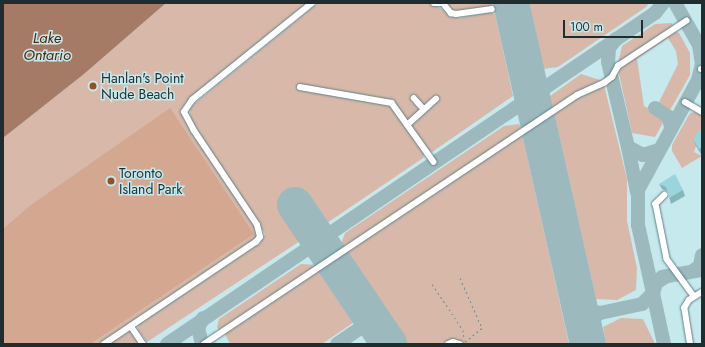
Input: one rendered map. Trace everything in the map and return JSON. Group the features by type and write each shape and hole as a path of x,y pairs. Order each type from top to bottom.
{"lane":[{"path":"104,344 256,242 260,237 257,225 190,125 184,112 192,100 312,3"},
{"path":"434,3 442,3 451,13 456,14 492,9"},
{"path":"204,344 577,95 604,83 612,77 618,66 686,22"},
{"path":"300,87 392,103 434,162"},
{"path":"414,98 424,109"},
{"path":"407,125 436,99"},
{"path":"685,102 702,112"},
{"path":"665,195 659,198 656,204 667,260 694,296"},
{"path":"690,344 684,308 694,296 702,292"},
{"path":"131,326 143,344"},
{"path":"448,344 453,342 462,344"}],"path":[{"path":"460,278 482,328 462,344"},
{"path":"432,284 463,330 465,336 462,344"}],"shaded area":[{"name":"Toronto Island Park","path":"166,3 307,3 190,98 182,108 183,118 257,229 257,237 99,344 3,344 3,138 84,74"},
{"path":"318,3 430,3 459,18 490,12 495,14 513,96 432,152 426,149 423,158 324,225 304,197 284,211 303,239 147,342 138,330 138,325 260,243 265,234 191,119 189,108"},
{"path":"447,3 493,4 491,6 453,12"},
{"path":"529,3 649,3 646,7 558,67 543,69"},
{"path":"671,23 674,26 618,64 622,46 655,24"},
{"path":"674,31 679,33 690,53 690,75 669,112 660,107 659,102 678,64 676,51 668,38 637,59 644,106 663,116 664,121 655,137 632,133 618,69"},
{"path":"581,74 603,81 553,109 550,96"},
{"path":"604,85 627,179 627,221 637,268 636,290 617,300 596,299 554,113 578,97"},
{"name":"Toronto Island Park","path":"170,108 254,234 90,344 3,344 3,229 31,205"},
{"path":"695,112 702,116 702,128 694,152 702,156 682,168 672,151 672,145 690,113"},
{"path":"519,124 521,129 339,250 345,233 504,126"},
{"path":"522,133 569,344 402,344 344,254"},
{"path":"301,264 319,265 219,330 217,327 219,319"},
{"path":"320,270 323,270 357,320 322,344 230,344 225,334"},
{"path":"621,318 643,319 655,344 606,344 603,327"},
{"path":"130,331 140,344 109,344 128,332"}],"water":[{"name":"Lake Ontario","path":"3,3 166,3 84,74 3,138"}],"building":[{"path":"700,129 702,130 702,147 699,149 693,139"},
{"path":"675,174 683,190 669,198 666,187 659,184"}],"taxiway":[{"path":"167,344 655,13 663,3"},
{"path":"578,299 587,310 600,313 642,304 653,293 638,225 638,190 698,80 702,64 699,45 675,3"},
{"path":"616,39 609,48 608,62 628,147 643,155 658,150"},
{"path":"655,108 669,117 671,128"},
{"path":"628,147 637,192"},
{"path":"693,271 700,266 702,255"},
{"path":"662,277 702,270"},
{"path":"664,344 653,293 656,283 665,277"},
{"path":"586,338 590,320 600,313"},
{"path":"202,344 198,328 203,318"},
{"path":"337,344 372,320"}],"runway":[{"path":"511,3 588,344"},
{"path":"295,205 389,344"}],"place":[{"name":"Hanlan's Point Nude Beach","path":"93,86"},
{"name":"Toronto Island Park","path":"111,181"}]}
